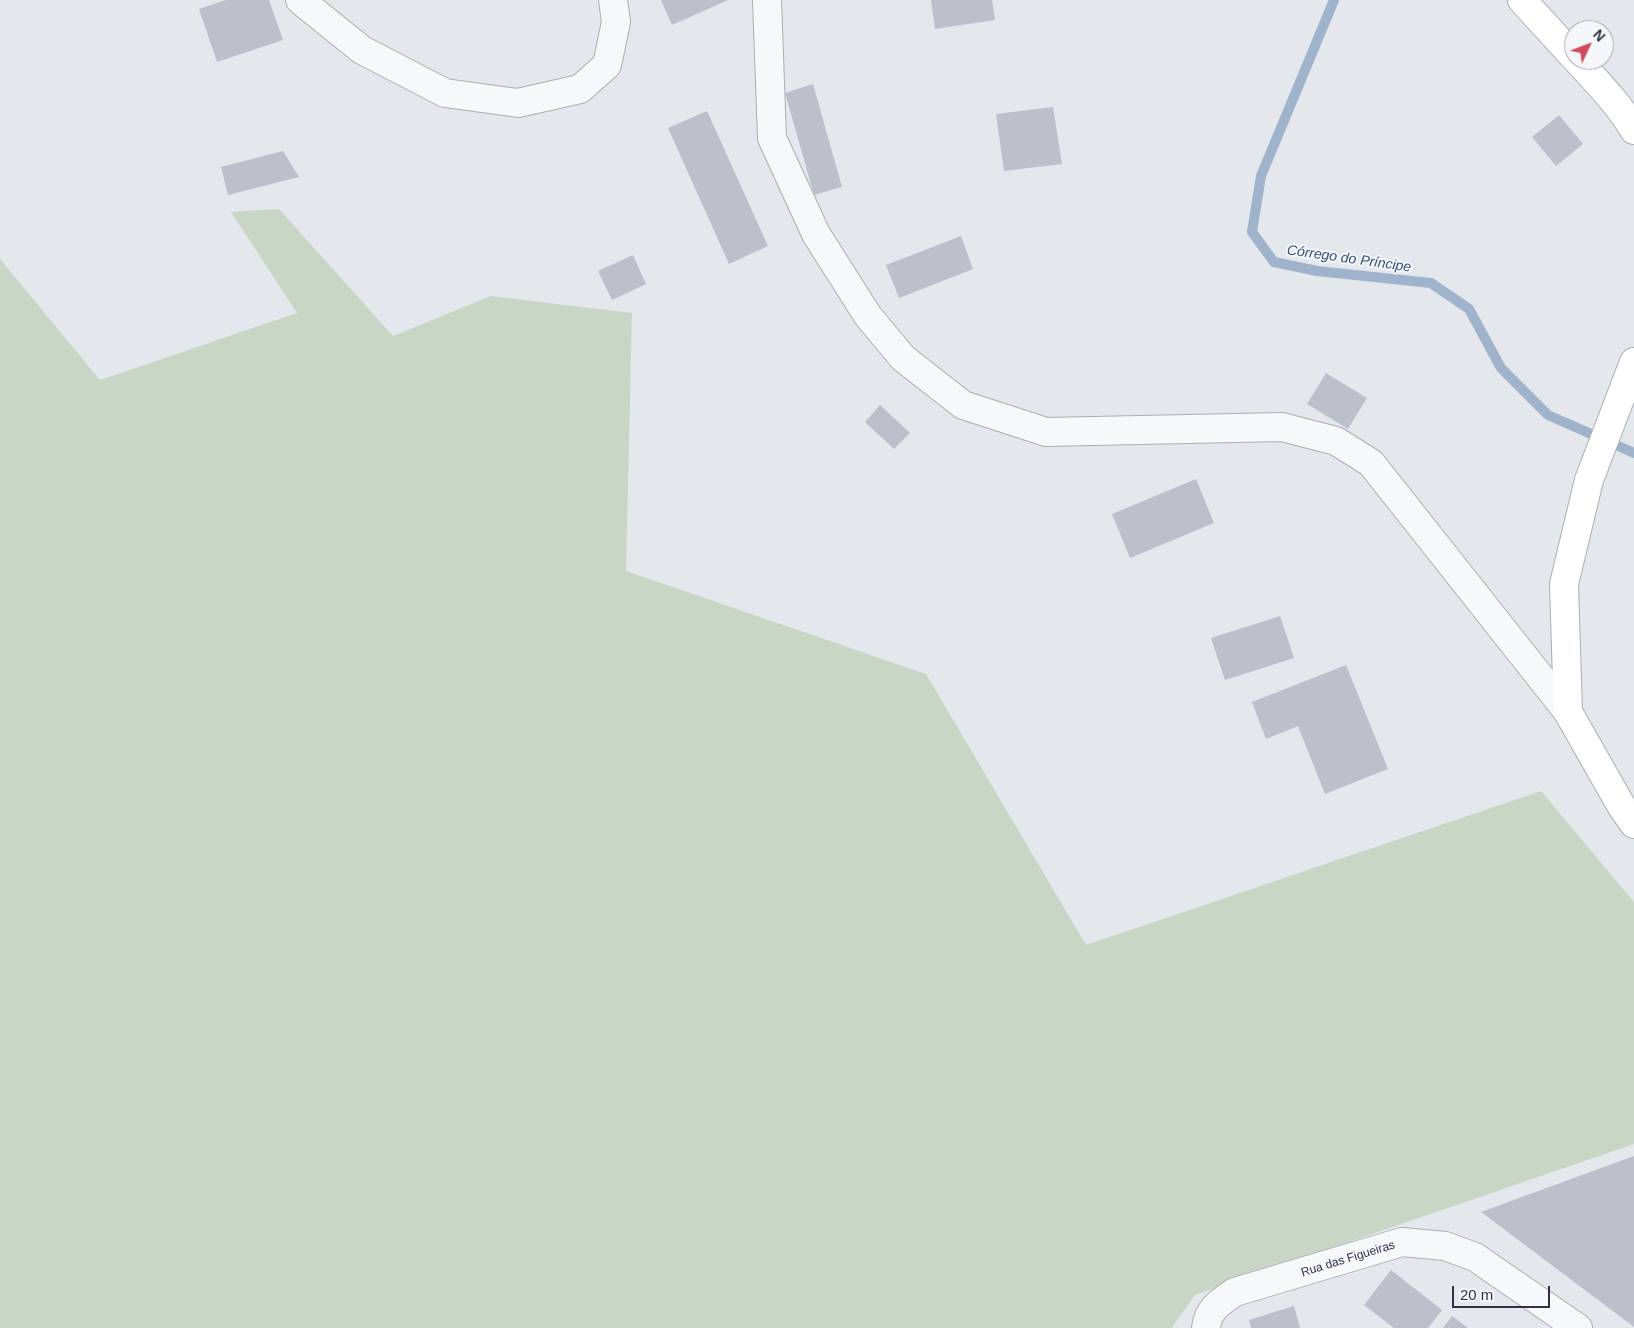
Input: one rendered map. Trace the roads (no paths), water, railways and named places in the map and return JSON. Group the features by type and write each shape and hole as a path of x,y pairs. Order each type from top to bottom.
{"street":[{"path":"300,0 362,50 445,93 518,102 580,89 608,65 616,22 613,0"},
{"path":"767,0 772,138 816,234 868,316 903,358 963,405 1046,432 1282,427 1336,441 1370,463 1568,712 1622,807 1634,824"},
{"path":"1522,0 1564,46"},
{"path":"1586,70 1627,118 1634,130"},
{"path":"1568,712 1564,584 1589,480 1632,374"},
{"name":"Rua das Figueiras","path":"1206,1328 1214,1306 1235,1292 1402,1242 1445,1246 1475,1257 1578,1328"}],"waterway":[{"name":"Córrego do Príncipe","path":"1334,0 1261,176 1252,232 1274,262 1317,271 1431,283 1469,309 1501,368 1548,415 1634,453"}]}
